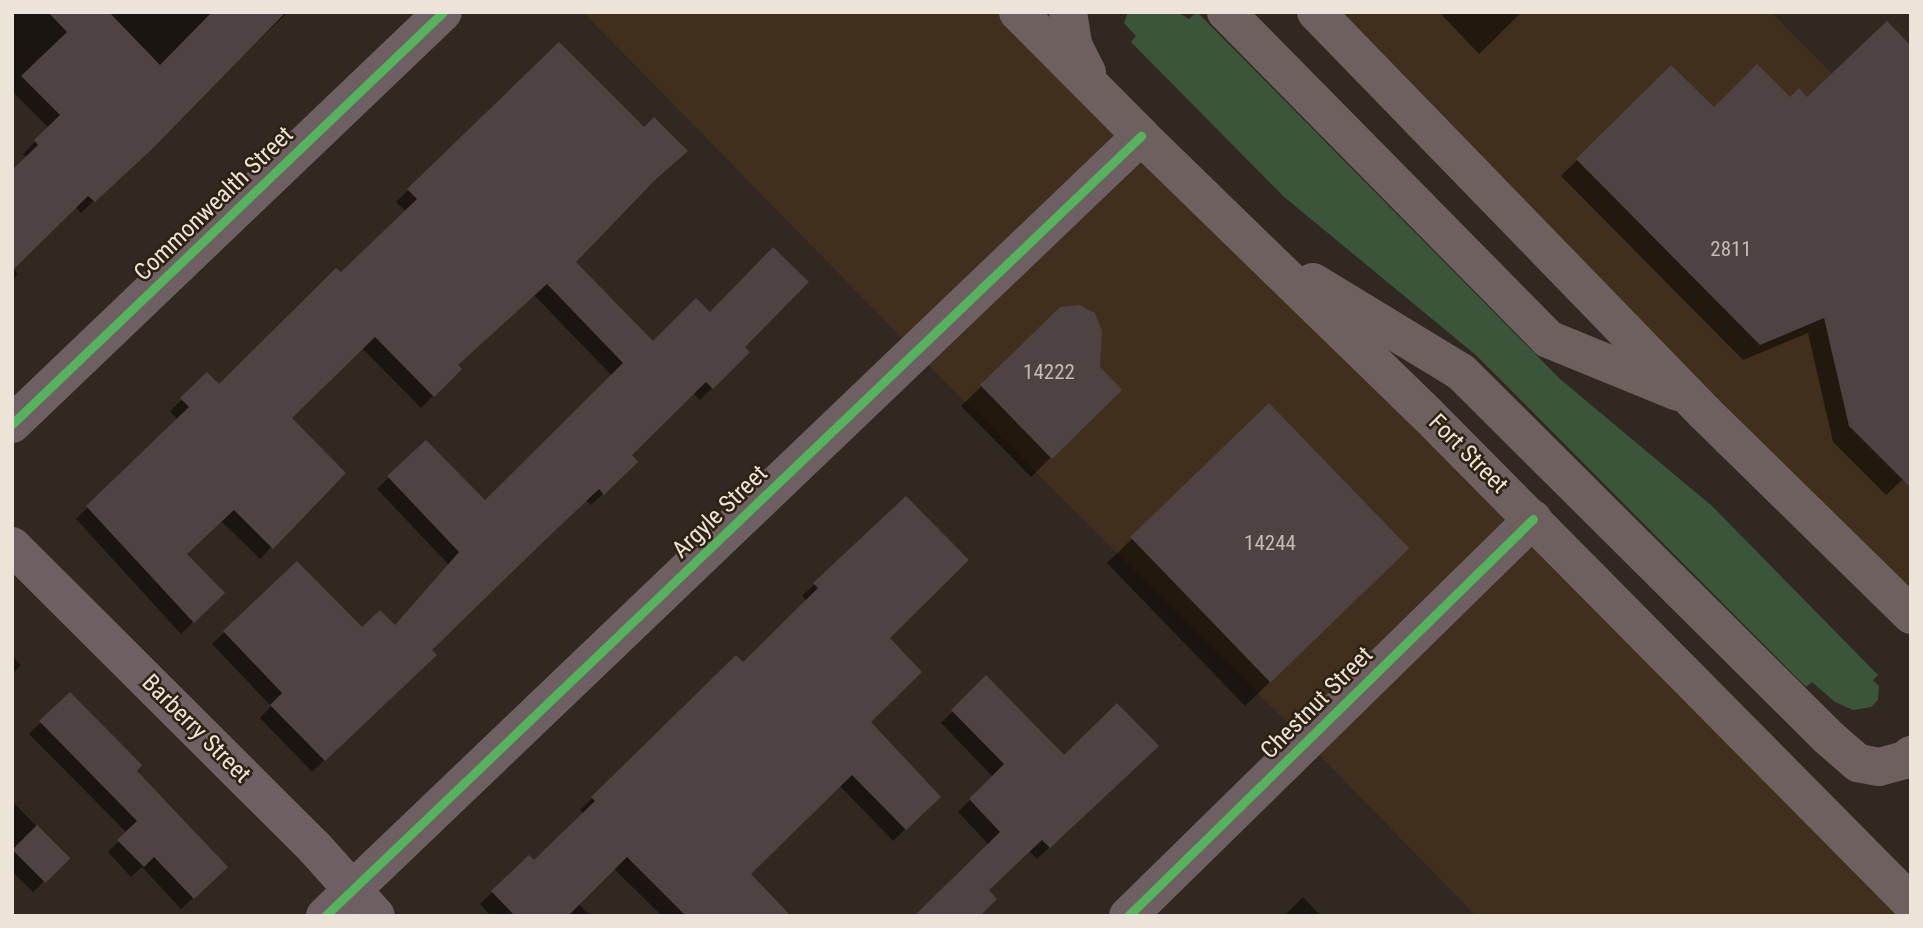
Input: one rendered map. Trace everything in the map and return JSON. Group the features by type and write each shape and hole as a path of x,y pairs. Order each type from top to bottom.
{"main road":[{"name":"Fort Street","path":"1018,12 1532,519 1911,903"},
{"path":"1068,12 1073,45 1095,90"},
{"path":"1226,12 1548,339 1690,396"},
{"path":"1316,12 1690,396 1911,615"},
{"path":"1254,247 1461,372 1818,727 1858,763 1879,767 1905,760 1911,755"}],"street":[{"name":"Commonwealth Street","path":"12,424 443,12"},
{"name":"Argyle Street","path":"351,907 1141,136"},
{"name":"Chestnut Street","path":"1128,916 1532,519"},
{"name":"Barberry Street","path":"12,546 309,842 351,907"}],"shaded area":[{"path":"583,12 1018,12 1911,916 1476,916 1306,741 944,381"},
{"path":"1316,12 1771,12 1911,154 1911,615"}],"green space":[{"path":"1128,12 1177,12 1189,19 1197,12 1560,379 1712,506 1878,675 1873,680 1879,686 1878,700 1871,707 1853,710 1835,702 1812,682 1806,687 1477,356 1283,196 1131,42 1136,36 1124,23"}],"building":[{"path":"48,12 109,12 160,65 212,12 286,12 152,149 95,202 88,196 12,271 12,170 38,145 34,140 60,115 21,76 67,32"},
{"path":"1887,21 1911,46 1911,488 1849,426 1824,318 1760,345 1576,159 1671,65 1714,107 1757,64 1790,97 1799,88 1807,97"},
{"path":"559,42 644,127 654,117 688,151 656,179 576,262 653,341 696,298 710,312 773,247 809,282 745,347 750,352 713,389 706,382 632,455 638,462 604,495 599,489 543,542 432,650 437,655 325,761 270,705 282,693 223,631 297,561 362,627 380,610 395,625 459,552 387,476 426,440 485,500 623,363 547,284 458,365 462,369 434,397 375,337 292,418 346,473 273,549 234,510 187,554 225,593 194,623 86,506 189,407 180,398 207,372 219,384 336,268 341,272 417,199 407,189"},
{"path":"1080,305 1095,313 1102,331 1100,367 1122,390 1052,459 980,385 1060,307"},
{"path":"1269,403 1409,548 1270,682 1130,537"},
{"path":"906,496 969,560 890,638 922,672 871,722 941,797 906,830 852,775 751,874 791,916 686,916 627,857 568,916 515,916 491,891 529,855 534,860 595,801 591,797 736,655 743,662 818,588 813,583"},
{"path":"986,675 1064,755 1117,703 1159,746 1050,848 1042,840 989,890 997,899 980,916 914,916 1000,832 969,799 1004,764 951,710"},
{"path":"70,692 142,765 137,771 228,867 194,899 154,857 144,867 117,840 137,821 39,721"},
{"path":"37,825 70,858 45,883 12,850"}],"cycle path":[{"path":"12,424 443,12"},
{"path":"325,916 1141,136"},
{"path":"1128,916 1533,519"}]}
